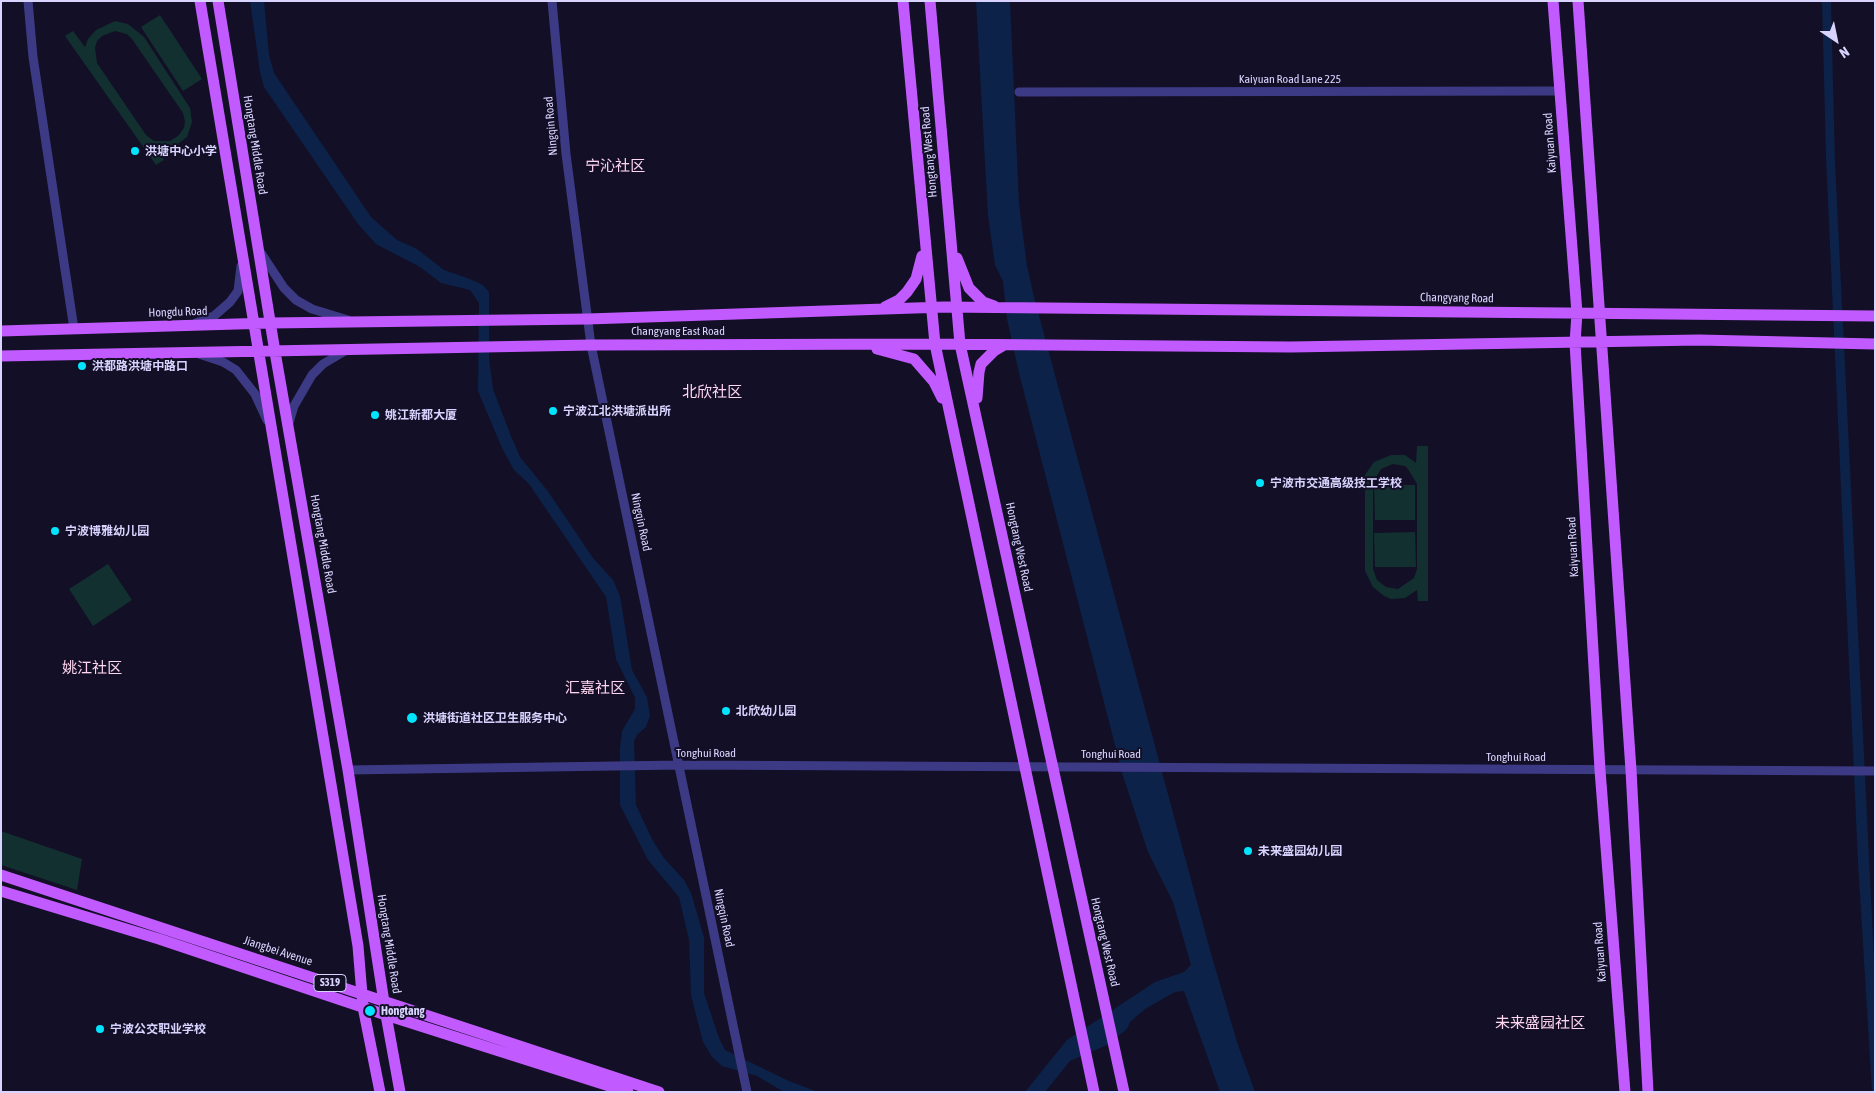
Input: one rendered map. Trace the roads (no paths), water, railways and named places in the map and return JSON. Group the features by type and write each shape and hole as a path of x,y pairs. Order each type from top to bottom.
{"main road":[{"path":"200,1 358,946 363,1007 380,1092"},
{"name":"Hongtang Middle Road","path":"218,1 270,323 348,770 386,1015 400,1092"},
{"name":"Hongtang West Road","path":"903,1 935,344 1094,1092"},
{"name":"Hongtang West Road","path":"930,1 960,344 979,422 1124,1092"},
{"name":"Kaiyuan Road","path":"1553,1 1577,313 1575,343 1600,770 1625,1092"},
{"path":"1578,1 1631,770 1648,1092"},
{"path":"951,237 969,288 983,302 1001,308"},
{"path":"880,309 899,300 916,279 925,239"},
{"name":"Changyang East Road","path":"355,322 588,319 931,307 1001,308"},
{"name":"Changyang Road","path":"1001,308 1875,316"},
{"name":"Hongdu Road","path":"1,332 253,323 355,322"},
{"path":"1575,343 1699,340 1875,344"},
{"name":"Changyang East Road","path":"345,351 591,345 1046,344 1291,346 1575,343"},
{"path":"838,344 888,350 914,359 934,382 952,426"},
{"path":"979,422 979,372 988,356 1008,344"},
{"path":"1,356 345,351"},
{"name":"Jiangbei Avenue","path":"1,875 659,1092"},
{"name":"Jiangbei Avenue","path":"1,891 159,939 386,1015 628,1092"}],"street":[{"path":"28,1 33,57 74,329"},
{"name":"Ningqin Road","path":"552,1 566,154 591,345 746,1089"},
{"name":"Kaiyuan Road Lane 225","path":"1019,92 1560,91"},
{"path":"258,249 284,288 296,300 312,309 355,322"},
{"path":"187,325 214,316 230,302 238,291 241,254"},
{"path":"288,426 294,406 312,375 323,364 345,351"},
{"path":"196,353 223,362 236,370 254,394 271,427"},
{"name":"Tonghui Road","path":"348,770 680,765 1875,771"}],"water":[{"path":"250,1 264,1 269,55 274,73 371,217 397,240 417,249 444,270 483,285 489,292 489,358 493,389 520,457 547,490 593,558 613,580 620,596 632,670 647,697 650,716 646,727 637,735 634,741 636,805 653,841 664,858 684,880 691,893 704,937 704,993 719,1038 725,1050 789,1081 818,1092 784,1092 757,1076 722,1066 712,1057 703,1042 691,995 689,940 679,897 648,860 620,805 620,748 622,731 635,709 635,698 616,659 606,597 529,484 514,470 502,448 478,391 479,303 470,290 441,283 420,267 376,244 358,224 264,87 260,72"},
{"path":"976,1 1010,1 1019,204 1027,266 1210,950 1237,1042 1255,1092 1220,1092 1184,991 1175,992 1145,1009 1130,1022 1127,1029 1107,1045 1070,1061 1045,1092 1025,1092 1067,1040 1155,982 1184,972 1191,965 1173,902 1148,852 1123,776 1019,373 1007,319 1003,281 995,265 988,216"},
{"path":"1822,1 1831,1 1835,162 1875,980 1875,1092 1872,1092 1858,862 1826,158"}],"place":[{"name":"洪塘中心小学","path":"135,151"},
{"name":"洪都路洪塘中路口","path":"82,366"},
{"name":"宁波江北洪塘派出所","path":"553,411"},
{"name":"姚江新都大厦","path":"375,415"},
{"name":"宁波市交通高级技工学校","path":"1260,483"},
{"name":"宁波博雅幼儿园","path":"55,531"},
{"name":"北欣幼儿园","path":"726,711"},
{"name":"洪塘街道社区卫生服务中心","path":"412,718"},
{"name":"未来盛园幼儿园","path":"1248,851"},
{"name":"Hongtang","path":"370,1011"},
{"name":"宁波公交职业学校","path":"100,1029"}],"district":[{"name":"宁沁社区","path":"615,166"},
{"name":"北欣社区","path":"712,392"},
{"name":"姚江社区","path":"92,668"},
{"name":"汇嘉社区","path":"595,688"},
{"name":"未来盛园社区","path":"1540,1023"}]}
